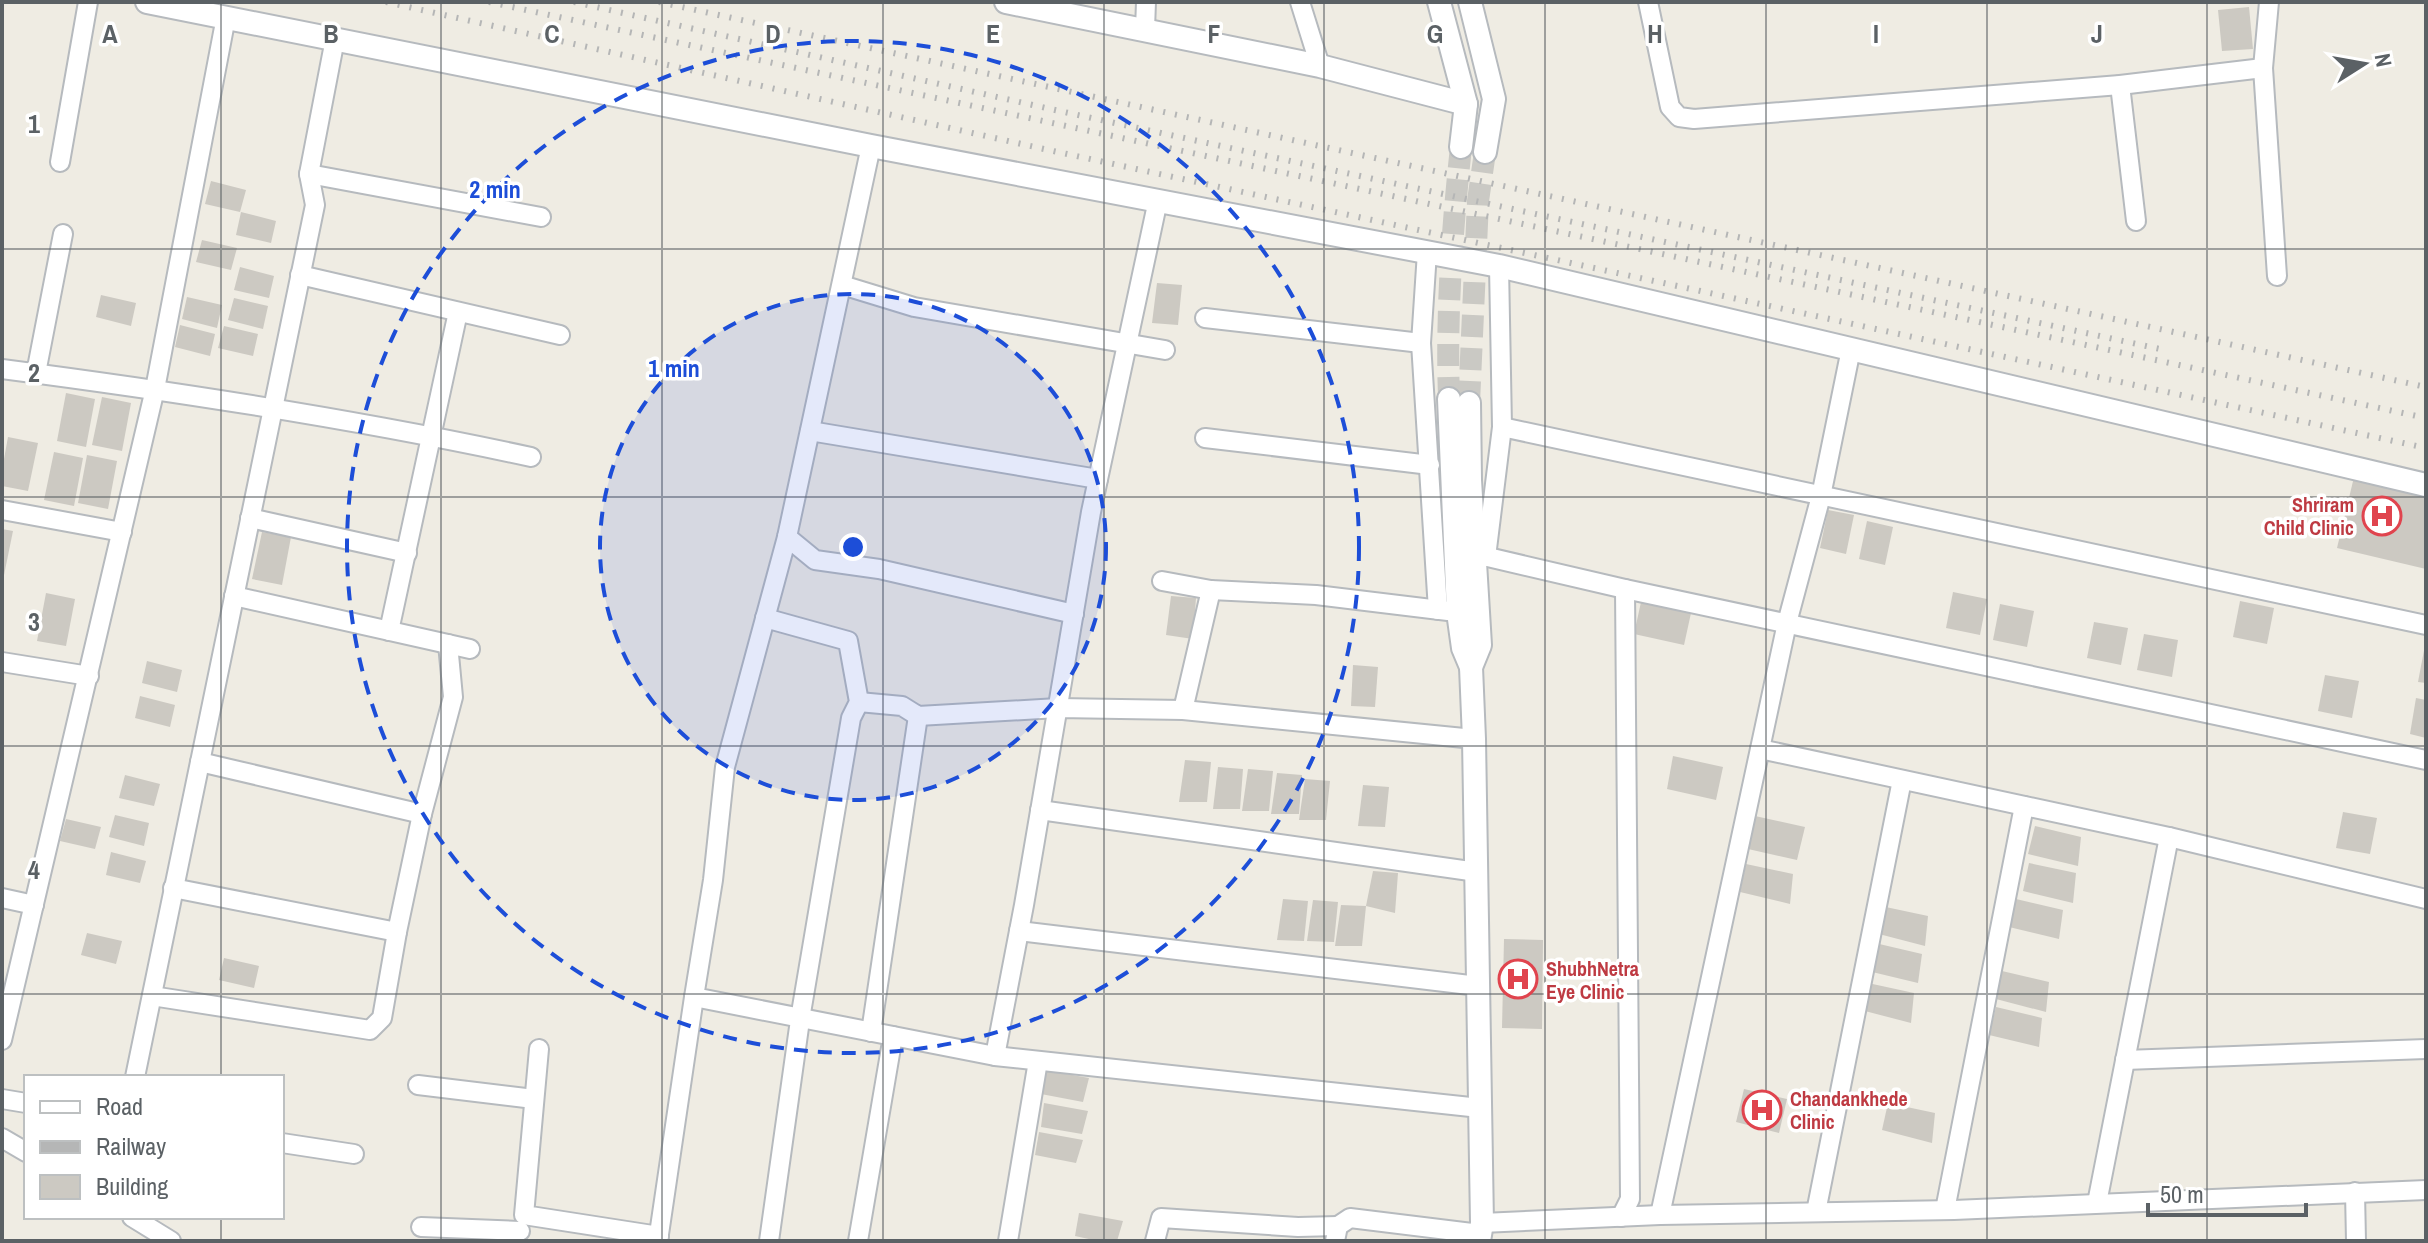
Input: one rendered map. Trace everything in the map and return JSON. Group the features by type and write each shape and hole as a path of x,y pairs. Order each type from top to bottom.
{"street":[{"path":"60,162 88,2"},
{"path":"147,2 871,146 1499,266 2426,485"},
{"path":"1007,2 1320,66 1466,104"},
{"path":"1145,29 1146,2"},
{"path":"1300,2 1320,66"},
{"path":"1439,2 1466,104 1461,147"},
{"path":"1470,2 1494,99 1485,152"},
{"path":"1648,2 1670,107 1679,117 1694,119 2120,85 2263,68"},
{"path":"2269,2 2263,68 2277,276"},
{"path":"3,1032 155,389 226,17"},
{"path":"135,1075 315,205 309,174 335,39"},
{"path":"2120,85 2136,221"},
{"path":"421,1227 520,1229 658,1238 713,880 725,767 787,537 871,146"},
{"path":"309,174 541,217"},
{"path":"995,1056 1098,479 1158,200"},
{"path":"36,373 63,234"},
{"path":"1427,252 1421,343 1430,465 1448,611 1471,667 1477,872 1480,1233"},
{"path":"1448,611 1474,566 1502,427 1499,266"},
{"path":"300,275 560,335"},
{"path":"842,285 914,307 1165,350"},
{"path":"389,631 458,312"},
{"path":"1205,318 1421,343"},
{"path":"1660,1215 1787,623 1821,496 1851,349"},
{"path":"2,369 272,408 433,436 531,457"},
{"path":"1459,401 1480,645 1471,667"},
{"path":"1502,427 2426,625"},
{"path":"810,431 1098,479"},
{"path":"1205,438 1430,465"},
{"path":"2,510 122,532"},
{"path":"250,518 407,553"},
{"path":"787,537 815,560 879,569 1074,614"},
{"path":"1474,566 1625,589 2426,760"},
{"path":"1162,581 1211,590 1316,595 1448,611"},
{"path":"1621,1217 1630,1199 1625,589"},
{"path":"1183,710 1211,590"},
{"path":"234,596 470,649"},
{"path":"765,618 848,641 859,702 851,718 769,1241"},
{"path":"152,996 370,1030 382,1018 422,814 453,697 448,644"},
{"path":"2,662 89,676"},
{"path":"859,702 902,706 918,716 1058,708 1183,710 1474,739"},
{"path":"871,1032 918,716"},
{"path":"1760,749 2169,837 2426,899"},
{"path":"200,762 422,814"},
{"path":"1816,1212 1902,780"},
{"path":"1945,1210 2024,806"},
{"path":"1040,810 1477,872"},
{"path":"2097,1203 2169,837"},
{"path":"173,888 397,932"},
{"path":"2,898 34,905"},
{"path":"1019,931 1478,986"},
{"path":"694,997 995,1056 1480,1108"},
{"path":"858,1241 893,1036"},
{"path":"520,1229 539,1049"},
{"path":"2125,1060 2426,1049"},
{"path":"1008,1241 1038,1061"},
{"path":"418,1085 534,1099"},
{"path":"2,1099 24,1103"},
{"path":"2,1138 24,1151"},
{"path":"284,1143 354,1154"},
{"path":"1155,1241 1161,1218 1298,1227 1336,1234 1350,1218 1480,1233 1660,1215 1945,1210 2426,1190"},
{"path":"2355,1192 2356,1241"},
{"path":"135,1219 164,1239"}],"building":[{"path":"2249,7 2253,49 2222,51 2218,10"},
{"path":"211,181 246,190 240,212 205,204"},
{"path":"241,212 276,221 271,243 236,235"},
{"path":"202,240 237,248 231,270 196,262"},
{"path":"240,267 274,276 269,298 234,290"},
{"path":"1157,283 1182,285 1178,325 1152,323"},
{"path":"101,295 136,303 131,326 96,317"},
{"path":"187,297 222,305 217,328 182,319"},
{"path":"234,298 268,306 263,329 228,320"},
{"path":"180,325 215,334 210,356 175,347"},
{"path":"224,326 258,334 253,356 218,348"},
{"path":"66,393 95,399 86,447 57,441"},
{"path":"102,397 131,403 122,451 92,445"},
{"path":"8,437 38,443 28,491 2,486"},
{"path":"54,452 83,458 74,506 44,500"},
{"path":"87,455 117,461 108,509 78,503"},
{"path":"2354,477 2426,494 2426,569 2337,548"},
{"path":"1828,510 1854,515 1846,554 1820,548"},
{"path":"1867,521 1893,527 1885,565 1859,559"},
{"path":"2,529 13,531 3,580 2,580"},
{"path":"262,532 291,537 282,585 252,579"},
{"path":"1953,592 1987,599 1980,635 1946,628"},
{"path":"46,593 75,599 66,646 37,641"},
{"path":"1171,596 1196,598 1193,639 1166,635"},
{"path":"2240,601 2274,608 2267,644 2233,637"},
{"path":"1641,602 1691,613 1684,645 1634,634"},
{"path":"2000,604 2034,611 2027,647 1993,640"},
{"path":"2094,622 2128,628 2121,665 2087,658"},
{"path":"2144,634 2178,640 2172,677 2137,670"},
{"path":"2426,645 2426,683 2418,682"},
{"path":"147,661 182,670 177,692 142,683"},
{"path":"1353,665 1378,667 1375,707 1351,706"},
{"path":"2325,675 2359,681 2352,718 2318,711"},
{"path":"140,696 175,705 170,727 135,718"},
{"path":"2416,698 2426,700 2426,738 2410,734"},
{"path":"1673,756 1723,767 1716,800 1667,789"},
{"path":"1185,760 1211,762 1207,802 1179,802"},
{"path":"1218,767 1243,769 1240,809 1213,809"},
{"path":"1248,769 1273,771 1269,811 1242,811"},
{"path":"1277,773 1302,775 1299,814 1271,814"},
{"path":"125,775 160,784 154,806 119,798"},
{"path":"1305,779 1330,781 1326,820 1299,820"},
{"path":"1363,785 1389,787 1385,827 1358,826"},
{"path":"2343,812 2377,818 2370,854 2336,848"},
{"path":"115,815 149,823 144,846 109,837"},
{"path":"1755,816 1805,827 1797,860 1748,849"},
{"path":"66,819 101,827 95,849 60,841"},
{"path":"2035,826 2081,837 2078,866 2028,854"},
{"path":"111,852 146,861 140,883 106,875"},
{"path":"2029,863 2076,873 2073,903 2023,891"},
{"path":"1746,864 1793,874 1790,904 1740,892"},
{"path":"1373,871 1398,873 1395,913 1366,906"},
{"path":"1283,899 1308,901 1304,941 1277,940"},
{"path":"2016,899 2063,910 2059,939 2009,927"},
{"path":"1313,900 1338,902 1334,942 1307,941"},
{"path":"1341,905 1366,906 1362,946 1335,946"},
{"path":"1881,906 1928,916 1925,946 1875,933"},
{"path":"87,933 122,941 116,964 81,955"},
{"path":"1504,939 1543,940 1542,1029 1502,1028"},
{"path":"1875,943 1922,954 1918,983 1868,971"},
{"path":"224,958 259,966 254,988 219,980"},
{"path":"2002,971 2049,982 2046,1012 1996,999"},
{"path":"1868,983 1914,993 1911,1023 1861,1010"},
{"path":"1996,1007 2042,1018 2039,1047 1989,1035"},
{"path":"1045,1070 1089,1078 1083,1102 1041,1094"},
{"path":"1744,1089 1787,1099 1779,1133 1736,1122"},
{"path":"1044,1103 1088,1111 1082,1134 1041,1127"},
{"path":"1888,1103 1935,1113 1932,1143 1882,1130"},
{"path":"1039,1132 1083,1140 1076,1163 1035,1155"},
{"path":"1079,1213 1123,1221 1117,1241 1075,1236"}],"tunnel":[{"path":"1449,399 1450,273 1461,147"},
{"path":"1469,403 1478,201 1485,152"}],"railway":[{"path":"386,2 1044,149 2426,448"},
{"path":"489,2 2426,418"},
{"path":"574,2 1064,112 2160,349"},
{"path":"659,2 2426,387"}],"place":[{"name":"Shriram Child Clinic","path":"2382,516"},
{"name":"ShubhNetra Eye Clinic","path":"1518,979"},
{"name":"Chandankhede Clinic","path":"1762,1110"}]}
